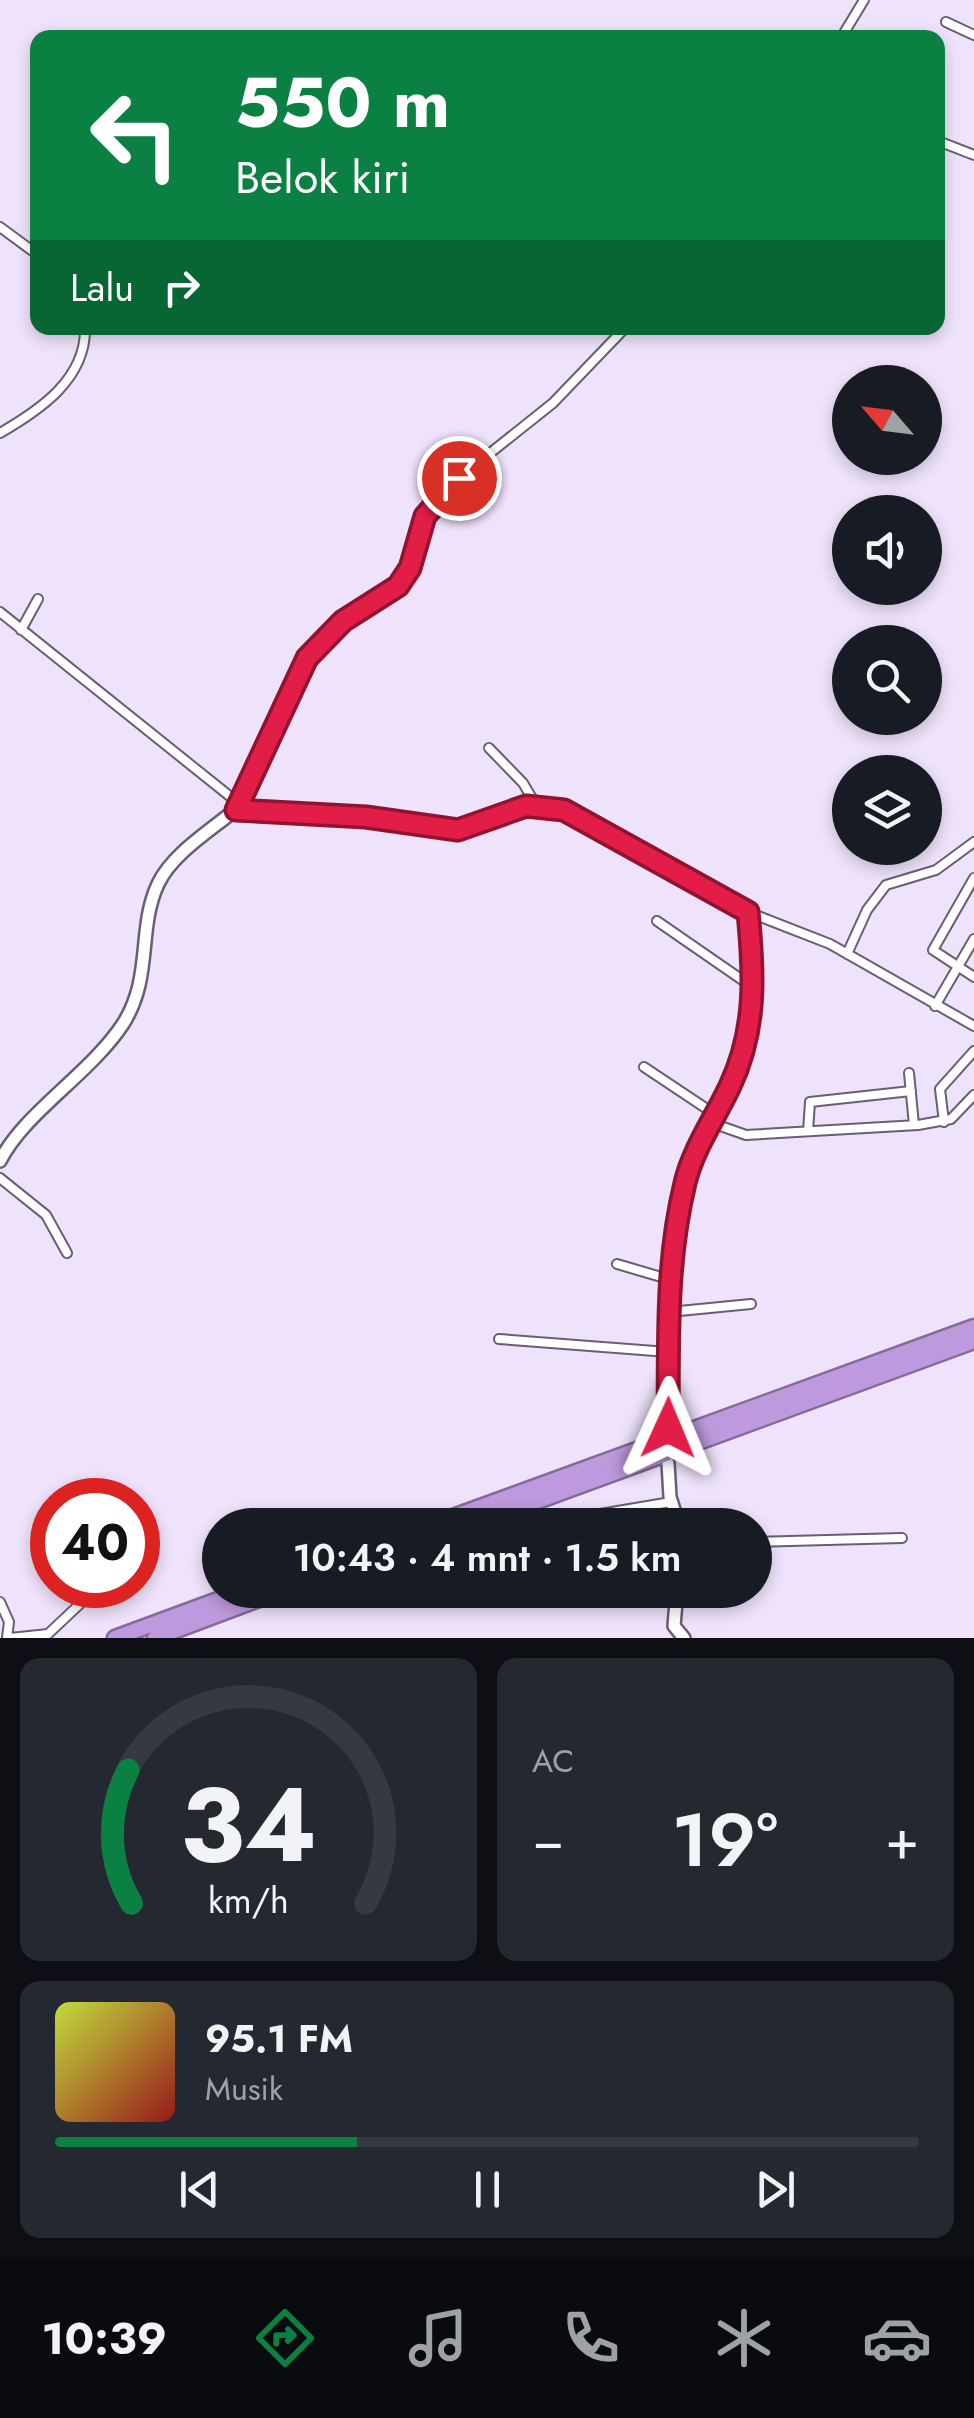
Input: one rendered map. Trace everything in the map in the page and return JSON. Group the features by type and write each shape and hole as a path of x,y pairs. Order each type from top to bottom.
{"highway":[{"path":"478,1508 974,1327"},
{"path":"518,1508 974,1341"},
{"path":"115,1638 202,1606"},
{"path":"155,1638 235,1608"}],"street":[{"path":"846,30 864,0"},
{"path":"946,22 974,35"},
{"path":"945,144 974,156"},
{"path":"0,227 30,249"},
{"path":"0,432 61,388 78,362 83,335"},
{"path":"0,1161 10,1145 83,1074 122,1024 141,988 156,887 166,869 236,806 272,738 307,658 343,621 398,586 410,568 433,502 553,403 618,335"},
{"path":"21,630 38,600"},
{"path":"0,612 92,683 236,806 366,817 458,830 536,805 582,818 748,912 830,944 974,1026"},
{"path":"489,748 523,783 536,805"},
{"path":"846,954 867,910 886,885 936,870 974,842"},
{"path":"974,878 933,950 974,977"},
{"path":"668,1428 668,1279 685,1180 738,1068 754,988 748,912"},
{"path":"657,921 754,988"},
{"path":"935,1006 974,939"},
{"path":"944,1122 940,1089 974,1051"},
{"path":"644,1067 714,1119 746,1134 944,1122 974,1095"},
{"path":"909,1073 914,1125"},
{"path":"808,1130 810,1102 910,1091"},
{"path":"0,1178 46,1214 67,1253"},
{"path":"617,1264 668,1279"},
{"path":"669,1312 751,1304"},
{"path":"499,1339 668,1352"},
{"path":"668,1464 673,1508"},
{"path":"635,1508 671,1502"},
{"path":"772,1541 902,1538"},
{"path":"0,1602 10,1622 9,1638 48,1634 76,1608"},
{"path":"676,1608 674,1626 684,1638"}],"route":[{"path":"459,478 444,489 425,516 410,568 398,586 343,621 307,658 236,810 366,817 458,830 526,806 564,810 716,898 748,912 755,997 752,1011 736,1074 685,1180 671,1242 668,1428"}]}
